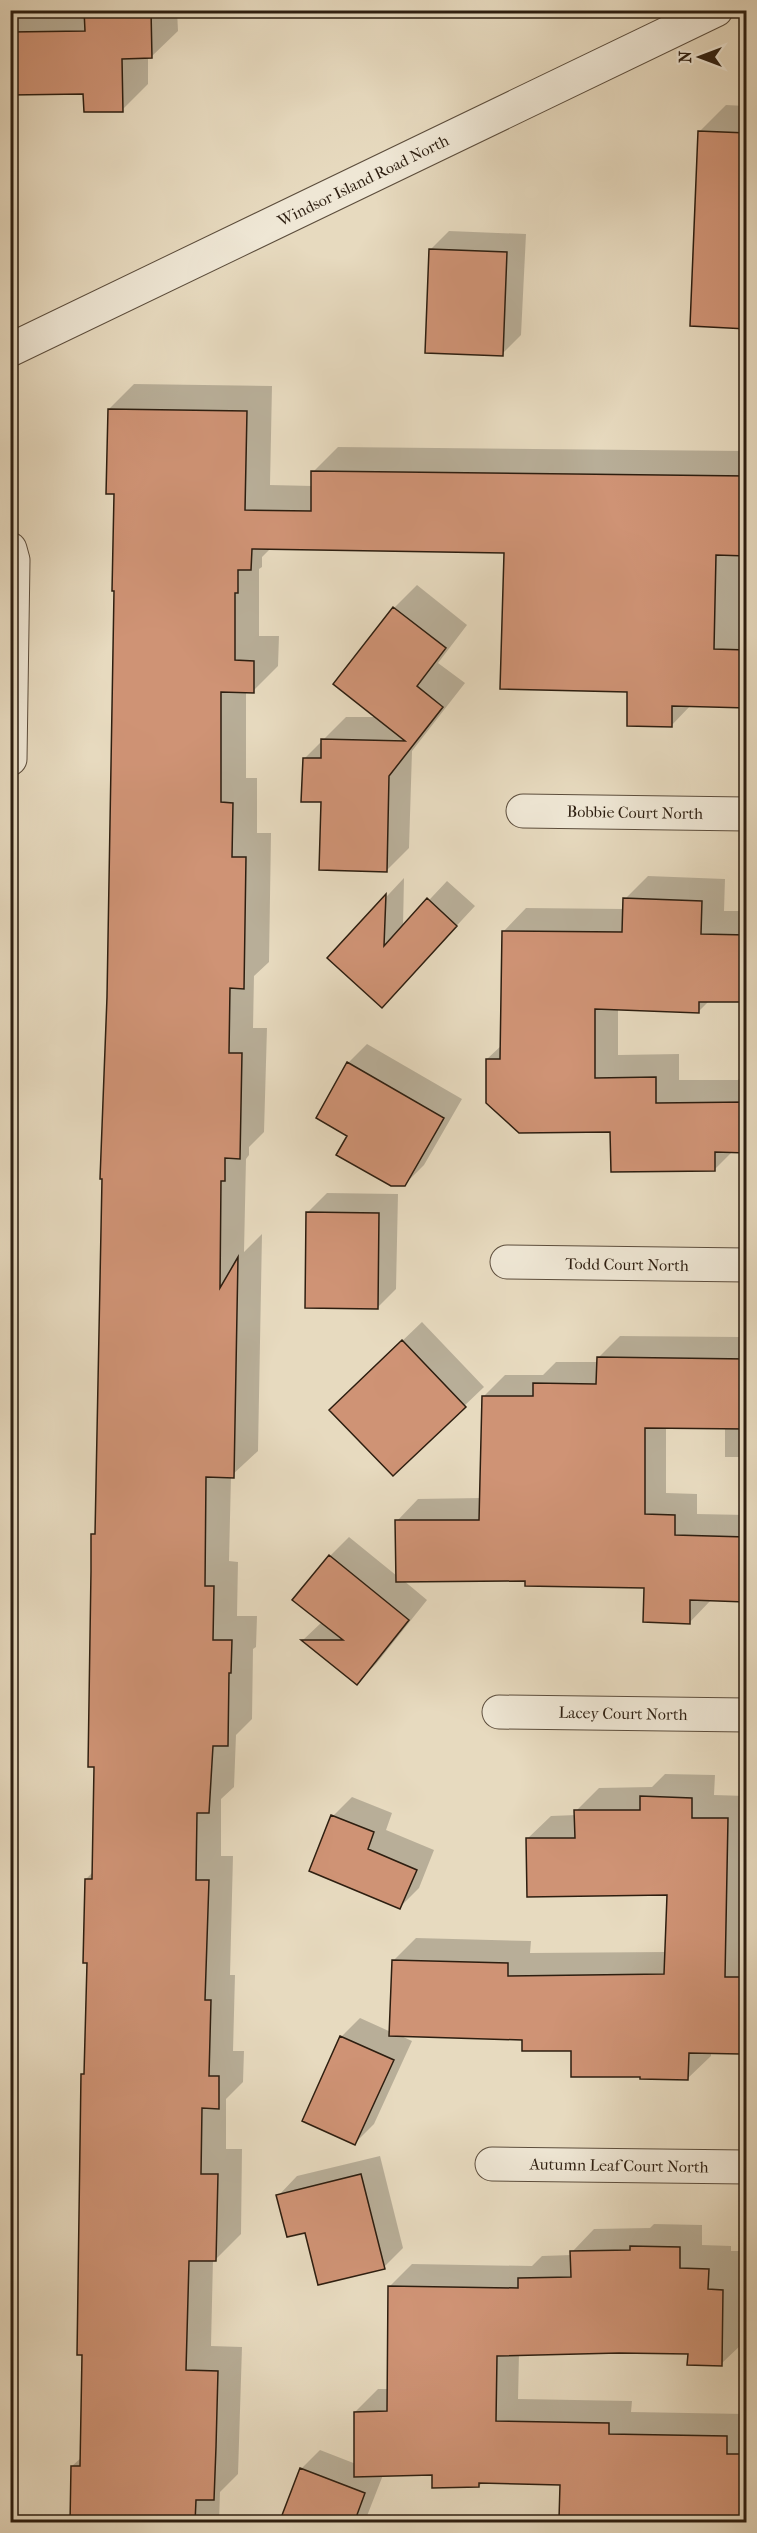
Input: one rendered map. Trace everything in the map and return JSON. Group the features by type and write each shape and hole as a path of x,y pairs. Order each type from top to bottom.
{"street":[{"name":"Windsor Island Road North","path":"10,350 716,10"},
{"path":"10,549 13,560 10,759"},
{"name":"Bobbie Court North","path":"523,811 747,814"},
{"name":"Todd Court North","path":"507,1262 747,1265"},
{"name":"Lacey Court North","path":"500,1712 747,1715"},
{"name":"Autumn Leaf Court North","path":"492,2164 747,2167"}],"building":[{"path":"84,10 151,10 152,58 122,59 123,112 84,112 83,94 10,95 10,32 85,31"},
{"path":"698,131 747,133 747,329 690,326"},
{"path":"429,249 507,252 503,356 425,353"},
{"path":"108,409 247,411 245,510 311,511 311,471 747,476 747,556 716,555 714,649 747,650 747,708 672,706 672,727 627,726 627,692 500,689 504,553 252,549 251,570 238,570 238,593 235,593 235,660 254,661 254,693 221,692 221,802 233,803 232,857 246,857 244,989 230,988 229,1053 242,1053 240,1159 225,1158 225,1181 221,1181 220,1288 238,1257 234,1478 206,1477 205,1586 214,1586 213,1640 232,1640 231,1673 229,1673 228,1746 213,1746 209,1813 197,1813 196,1880 209,1880 205,2000 211,2000 209,2076 219,2076 219,2109 202,2108 201,2174 218,2174 216,2261 189,2261 186,2370 218,2371 214,2500 196,2500 195,2523 70,2523 71,2466 80,2466 82,2355 77,2355 81,2074 84,2074 87,1963 83,1963 85,1879 92,1879 94,1767 88,1767 91,1534 95,1534 102,1179 100,1179 107,997 114,591 112,591 114,494 106,494"},
{"path":"393,607 446,648 417,686 443,707 389,776 387,872 319,870 321,802 301,802 303,758 321,758 321,739 405,741 333,684"},
{"path":"386,894 384,946 427,898 457,926 382,1008 327,958"},
{"path":"623,898 702,901 701,934 747,935 747,1002 699,1002 699,1013 595,1009 595,1078 656,1077 656,1103 747,1102 747,1153 715,1152 715,1171 611,1172 610,1132 519,1133 486,1103 486,1059 500,1059 502,931 622,932"},
{"path":"347,1062 444,1118 405,1186 391,1186 336,1155 347,1136 316,1118"},
{"path":"306,1212 379,1213 378,1309 305,1308"},
{"path":"402,1340 466,1407 393,1476 329,1410"},
{"path":"597,1357 747,1359 747,1429 645,1428 645,1514 675,1515 675,1535 746,1537 745,1602 690,1600 690,1624 643,1622 644,1588 525,1586 525,1581 396,1582 395,1520 479,1520 482,1396 533,1396 533,1383 596,1384"},
{"path":"329,1555 409,1620 357,1685 301,1640 343,1640 292,1600"},
{"path":"640,1796 692,1798 692,1818 728,1818 725,1977 742,1977 740,2054 689,2053 688,2080 571,2077 571,2051 522,2051 522,2040 389,2036 392,1960 508,1963 508,1976 664,1974 667,1895 527,1897 526,1838 575,1838 574,1810 640,1810"},
{"path":"331,1815 374,1832 368,1849 417,1870 400,1909 309,1871"},
{"path":"340,2036 394,2060 355,2145 302,2121"},
{"path":"361,2174 385,2269 318,2285 305,2233 287,2237 276,2195"},
{"path":"630,2246 680,2247 680,2268 709,2269 708,2289 723,2290 722,2366 687,2365 688,2354 497,2356 496,2421 609,2423 609,2434 727,2436 727,2454 747,2454 747,2523 631,2523 631,2519 559,2519 560,2485 479,2483 479,2487 432,2488 432,2475 354,2477 354,2412 387,2411 388,2286 518,2288 518,2278 571,2277 570,2251 630,2250"},
{"path":"300,2468 365,2493 354,2523 279,2523"}]}
